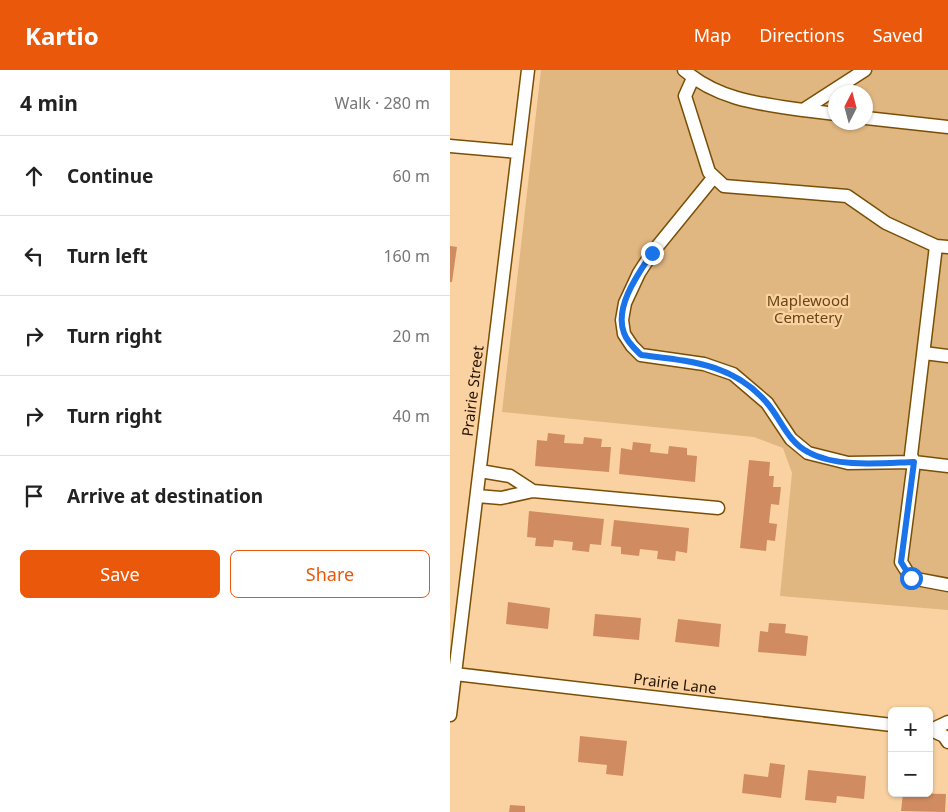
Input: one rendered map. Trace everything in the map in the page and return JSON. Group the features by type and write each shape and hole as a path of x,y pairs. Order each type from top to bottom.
{"street":[{"name":"Prairie Street","path":"450,715 528,70"},
{"path":"803,110 865,70"},
{"path":"828,113 758,104 728,96 689,74 685,96 709,172 713,178 724,186 847,196 886,223 942,247 924,354 911,456 914,462 901,562 911,578 948,585"},
{"path":"873,119 948,127"},
{"path":"450,146 518,152"},
{"path":"713,178 652,253 639,273 625,303 622,320 624,334 632,346 641,355 704,364 733,374 767,403 791,439 808,453 848,463 914,462 948,466"},
{"path":"924,354 948,356"},
{"path":"480,471 510,476 533,491"},
{"path":"477,496 501,498 533,491 718,508"},
{"name":"Prairie Lane","path":"455,674 888,725"},
{"path":"933,728 948,722"},
{"path":"933,730 944,736 948,742"}],"green space":[{"name":"Maplewood Cemetery","path":"541,70 948,70 948,610 780,596 792,473 783,448 754,437 502,412"}],"building":[{"path":"450,246 457,247 452,282 450,282"},
{"path":"548,433 565,435 564,443 583,444 584,437 602,439 601,447 611,447 609,472 535,466 537,440 547,441"},
{"path":"633,442 651,444 650,452 668,454 669,446 687,448 687,455 697,456 695,482 619,474 621,448 632,450"},
{"path":"749,460 770,462 769,476 774,476 773,487 781,487 779,505 771,504 769,523 777,524 775,541 767,540 766,551 740,548"},
{"path":"529,511 604,519 601,545 590,544 589,552 572,550 573,542 554,540 553,547 535,546 536,538 527,537"},
{"path":"614,520 689,528 687,553 676,551 675,561 657,559 658,551 640,549 639,556 621,554 621,547 611,546"},
{"path":"508,602 550,608 548,629 506,624"},
{"path":"595,614 641,618 639,640 593,636"},
{"path":"678,619 721,624 719,647 675,642"},
{"path":"769,623 786,624 785,633 808,636 806,656 758,652 760,631 768,632"},
{"path":"580,736 627,741 623,776 606,774 607,765 578,762"},
{"path":"770,763 785,765 781,798 742,793 744,774 768,777"},
{"path":"808,770 866,776 864,799 837,796 836,803 805,800"},
{"path":"933,794 946,794 945,812 901,811 903,797 933,797"},
{"path":"510,805 525,806 525,812 509,812"}],"route":[{"path":"652,253 639,273 625,303 622,320 624,334 641,355 704,364 733,374 750,386 767,403 791,439 808,453 848,463 914,462 901,562 911,578"}]}
